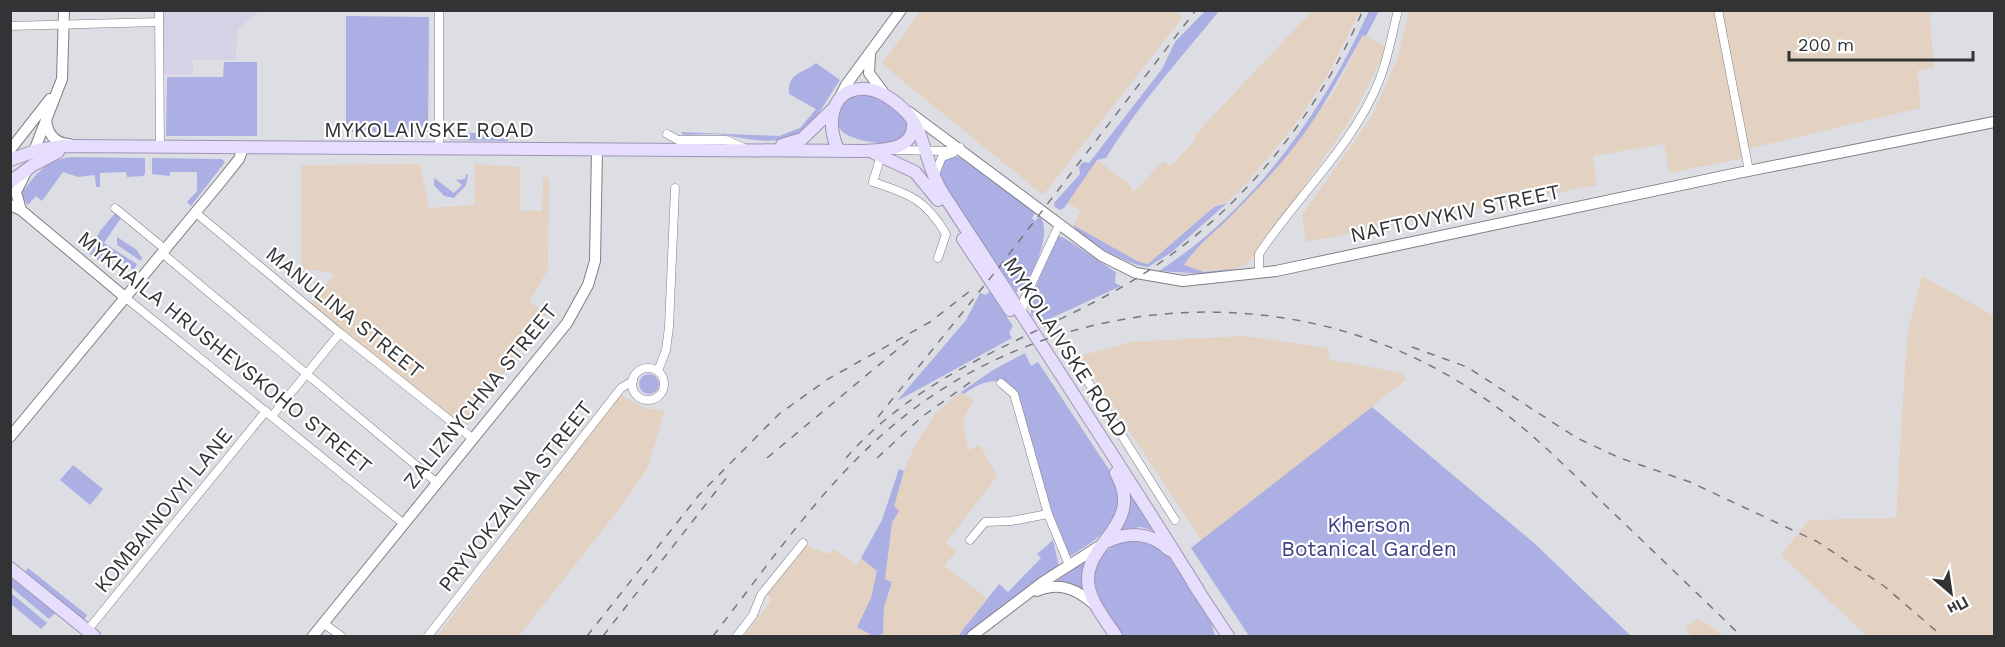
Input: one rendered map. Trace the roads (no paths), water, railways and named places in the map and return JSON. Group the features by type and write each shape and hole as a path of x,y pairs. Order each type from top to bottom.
{"main road":[{"path":"838,149 832,132 833,109 840,97 856,89 864,88 886,96 901,106 912,121 912,132 907,141 883,152"},
{"name":"MYKOLAIVSKE ROAD","path":"769,149 802,139 833,109"},
{"name":"MYKOLAIVSKE ROAD","path":"912,121 934,178 1198,590"},
{"name":"MYKOLAIVSKE ROAD","path":"29,158 89,148 838,149 883,152 915,172 928,185 1123,487 1124,503 1118,524 1093,561 1088,579 1098,608 1116,636"},
{"path":"10,162 29,158"},
{"path":"10,182 29,158"},
{"path":"1107,542 1132,535 1157,540 1172,554 1228,636"},
{"path":"10,568 91,634"},
{"path":"1215,617 1217,636"}],"street":[{"path":"10,150 42,116 57,92 64,70 64,10"},
{"path":"159,10 160,148"},
{"path":"439,10 439,148"},
{"path":"840,97 872,48 901,10"},
{"path":"1259,273 1259,254 1346,138 1372,96 1384,67 1398,10"},
{"path":"1718,10 1749,171"},
{"path":"10,26 159,22"},
{"path":"872,48 868,73 886,96"},
{"name":"NAFTOVYKIV STREET","path":"901,106 955,151 981,165 1059,225 1117,264 1153,278 1201,281 1259,273 1995,122"},
{"path":"42,116 50,133 59,143 89,148"},
{"path":"21,210 17,201 16,189 29,158 42,116"},
{"path":"667,134 678,140 726,140 745,149"},
{"path":"10,437 196,213 239,159 243,148"},
{"name":"ZALIZNYCHNA STREET","path":"313,636 567,323 590,281 596,248 597,149"},
{"path":"938,258 946,234 928,206 913,196 873,182 883,152 955,151"},
{"path":"934,178 937,165 942,157 955,151"},
{"path":"658,371 666,350 669,327 675,188"},
{"name":"MYKHAILA HRUSHEVSKOHO STREET","path":"10,205 21,210 404,524"},
{"path":"115,208 436,482"},
{"name":"MANULINA STREET","path":"196,213 339,333 472,438"},
{"path":"1022,314 1024,300 1059,225"},
{"name":"KOMBAINOVYI LANE","path":"91,634 269,414 307,373 339,333"},
{"path":"1075,361 1175,520"},
{"path":"643,369 658,371 663,379 663,389 652,399 638,395 633,381 643,369"},
{"name":"PRYVOKZALNA STREET","path":"428,636 621,388 633,381"},
{"path":"1001,383 1010,389 1016,398 1048,514 1069,565"},
{"path":"970,540 985,522 1011,521 1048,514"},
{"path":"972,636 1069,565 1107,542"},
{"path":"737,636 753,615 761,595 803,543"},
{"path":"1019,601 1046,587 1059,586 1079,592 1098,608"},
{"path":"323,623 341,636"}],"railway":[{"path":"878,417 1000,266 1196,10"},
{"path":"846,458 873,430 934,385 966,366 1102,298 1145,273 1185,244 1222,212 1257,176 1317,97 1342,55 1363,10"},
{"path":"587,636 699,495 779,414 828,379 930,322 970,291"},
{"path":"713,636 808,513 860,455 919,405 983,366 1051,337 1122,320 1195,312 1268,316 1340,330 1410,356 1475,392 1510,417 1542,445 1741,636"},
{"path":"767,458 910,339"},
{"path":"1412,347 1467,367 1577,438 1620,458 1690,482 1818,542 1884,586 1942,636"},
{"path":"877,458 923,416 972,381"},
{"path":"603,636 731,472"}],"park label":[{"name":"Kherson Botanical Garden","path":"1369,536"}]}
